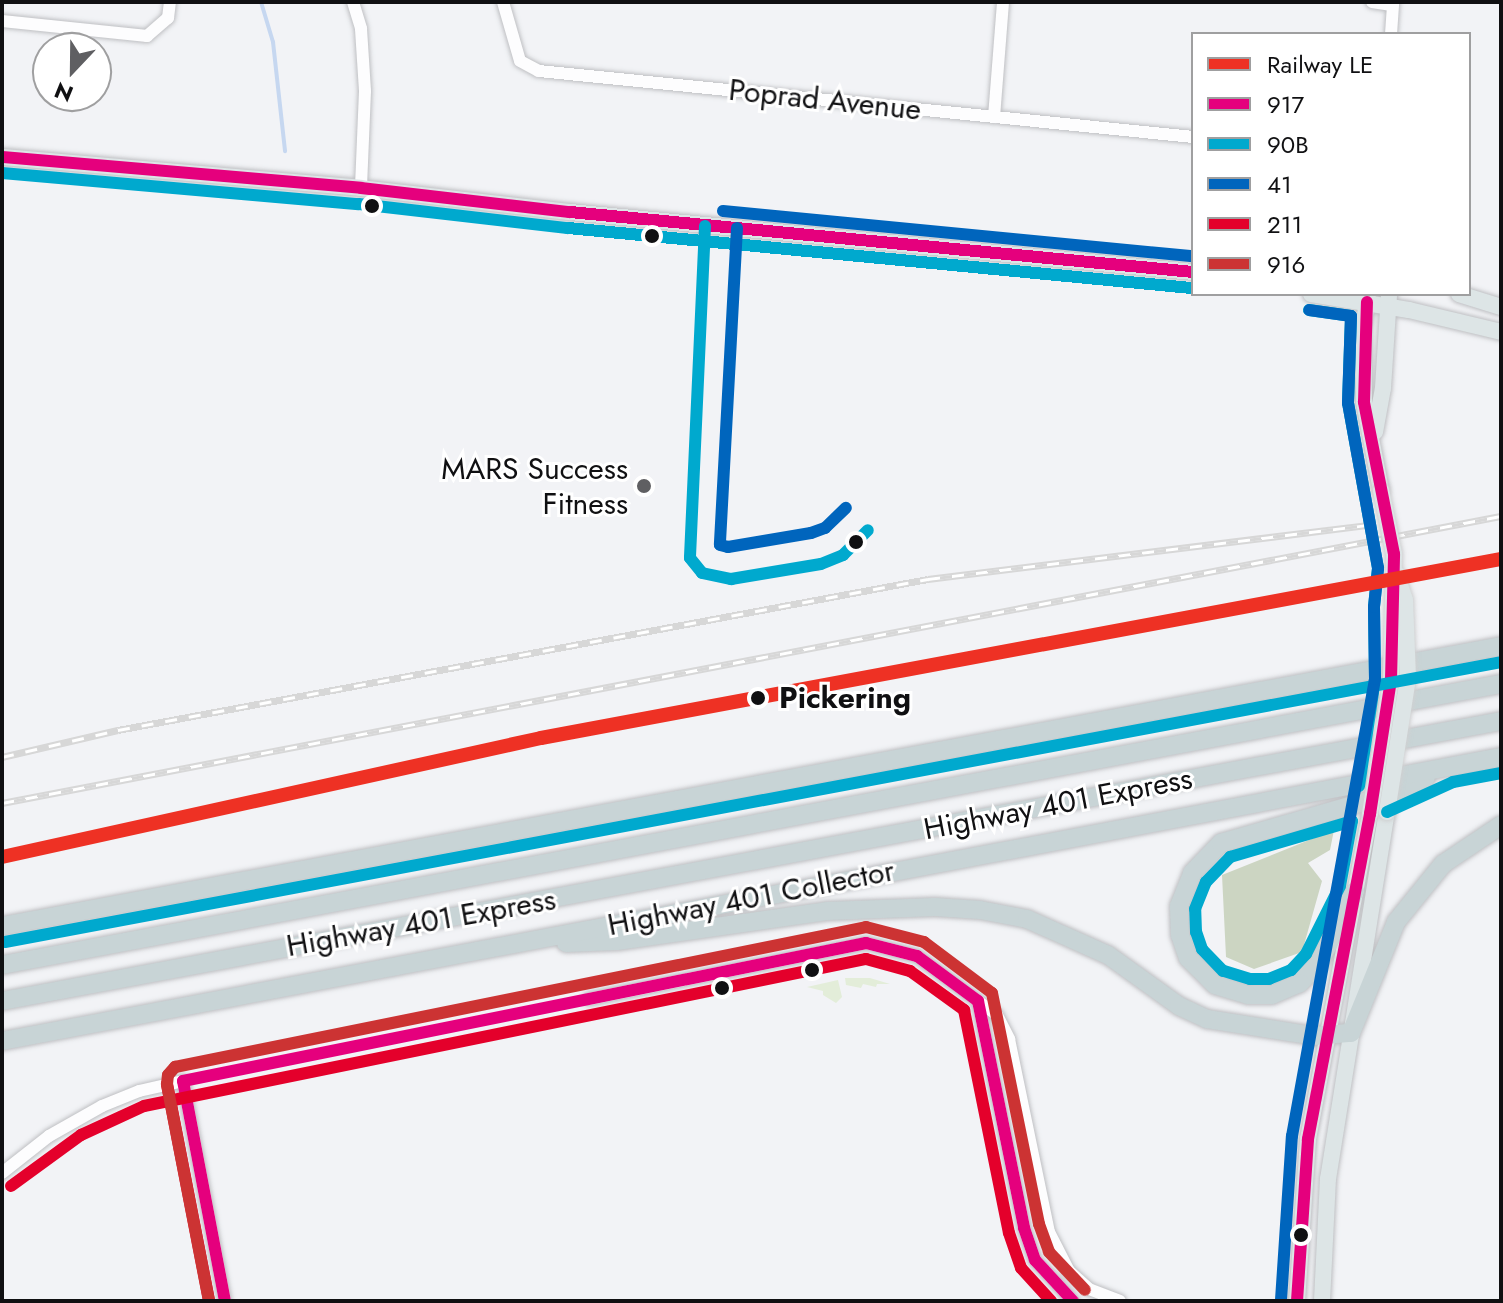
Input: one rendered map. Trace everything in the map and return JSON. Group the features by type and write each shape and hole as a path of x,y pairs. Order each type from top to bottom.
{"highway":[{"path":"2,926 1501,646"},
{"name":"Highway 401 Express","path":"2,965 1501,684"},
{"name":"Highway 401 Express","path":"2,1001 1501,721"},
{"name":"Highway 401 Collector","path":"2,1041 1501,757"},
{"path":"1355,891 1319,963 1300,983 1272,995 1248,995 1215,985 1188,958 1180,935 1179,906 1192,873 1221,843 1394,793 1448,767"},
{"path":"503,945 617,941 827,911 935,907 980,910 1027,919 1097,950 1179,1006 1207,1019 1241,1027 1327,1035 1359,1032 1396,922 1443,864 1501,825"}],"main road":[{"path":"2,157 361,188 600,215 1191,272"},
{"path":"1339,296 1389,300 1501,332"},
{"path":"1465,296 1501,307"},
{"path":"1297,1301 1308,1139 1355,891 1379,813 1408,678 1405,600 1394,567 1364,402 1367,298"},
{"path":"1373,441 1383,388 1389,300"},
{"path":"1322,1301 1328,1179 1359,1032 1379,813"}],"street":[{"path":"2,21 147,36 168,18 170,2"},
{"path":"353,2 361,29 365,91 361,188"},
{"name":"Poprad Avenue","path":"503,2 520,61 539,71 1191,137"},
{"path":"994,117 1003,2"},
{"path":"1372,2 1392,4 1391,32"},
{"path":"589,999 866,943 917,956 997,1015 1009,1039 1049,1232 1069,1271 1089,1289 1120,1301"},
{"path":"978,1001 1024,1228 1035,1260 1073,1301"},
{"path":"2,1173 49,1136 102,1106 139,1091 183,1081 218,1246 225,1301"}],"green space":[{"path":"1334,830 1330,850 1308,863 1322,881 1302,952 1254,969 1226,957 1222,875"},
{"path":"845,978 870,978 890,984 877,984 876,987 863,984 861,988 846,985"},
{"path":"838,980 842,997 836,1003 823,995 823,991 807,987"}],"waterway":[{"path":"261,2 273,42 285,151"}],"railway":[{"path":"2,803 1501,516"},
{"path":"2,757 118,730 928,579 1367,525"}],"rail line":[{"name":"LE","path":"2,857 541,738 1501,559"}],"transit line":[{"name":"917","path":"2,157 361,188 570,212 1191,272"},
{"name":"90B","path":"2,173 359,204 568,228 1191,288"},
{"name":"41","path":"723,211 1191,256"},
{"name":"90B","path":"705,226 690,558 702,573 731,579 821,564 843,555 868,530"},
{"name":"41","path":"737,228 720,545 728,547 811,533 825,528 846,508"},
{"name":"917","path":"1297,1301 1308,1139 1370,814 1391,680 1394,554 1364,402 1367,302"},
{"name":"90B","path":"1309,310 1351,316 1348,403 1378,568 1374,607 1375,679 1359,786"},
{"name":"41","path":"1281,1300 1292,1136 1375,679 1374,607 1378,568 1348,403 1351,316 1309,310"},
{"name":"90B","path":"5,942 1501,662"},
{"name":"90B","path":"1387,812 1453,782 1501,773"},
{"name":"90B","path":"1352,821 1340,886 1306,954 1291,970 1269,979 1250,979 1223,971 1202,949 1196,932 1195,909 1206,882 1230,857 1352,821"},
{"name":"916","path":"209,1301 167,1084 168,1075 175,1067 866,927 924,942 992,993 1039,1224 1049,1252 1085,1290"},
{"name":"917","path":"183,1081 866,943 917,956 978,1001 1024,1228 1035,1260 1073,1301"},
{"name":"211","path":"11,1186 81,1135 144,1106 866,959 910,971 964,1010 1009,1233 1021,1268 1051,1301"},
{"name":"917","path":"183,1081 225,1301"},
{"name":"211","path":"167,1084 209,1301"}],"place":[{"name":"MARS Success Fitness","path":"644,486"},
{"name":"Pickering","path":"758,698"}]}
